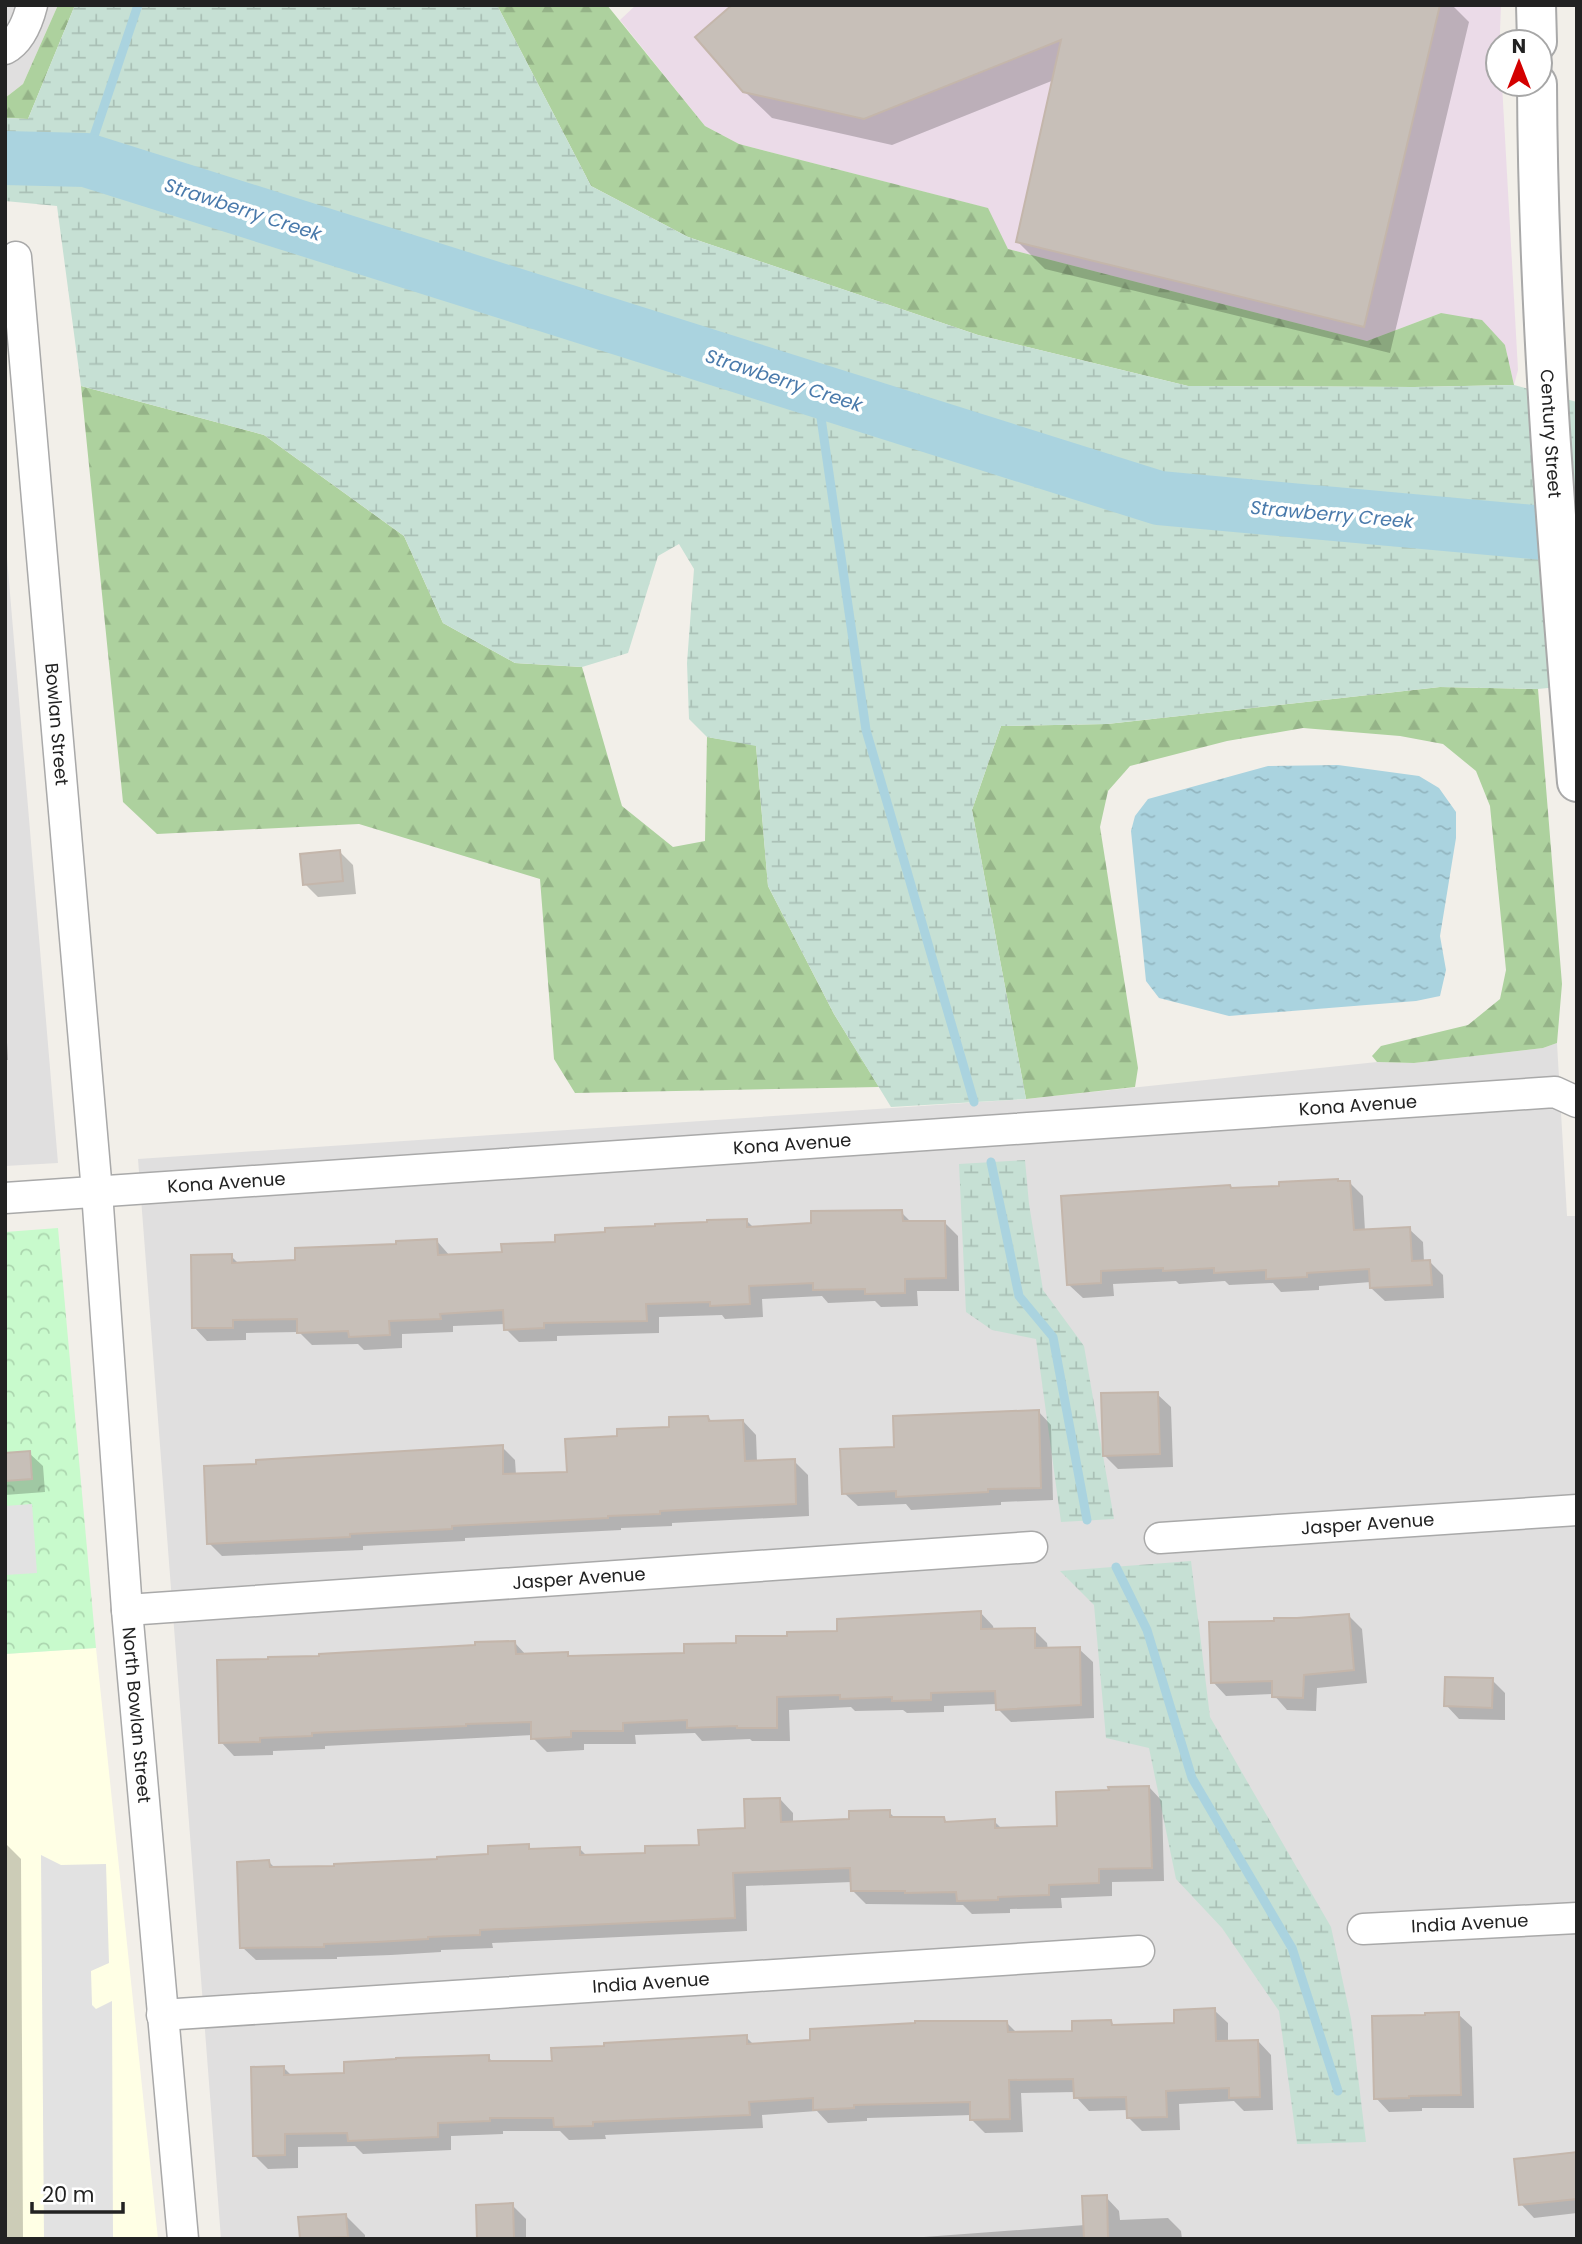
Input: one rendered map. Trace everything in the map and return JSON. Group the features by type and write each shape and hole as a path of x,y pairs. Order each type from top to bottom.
{"street":[{"path":"5,49 12,46 28,22 32,5"},
{"path":"1536,5 1536,28"},
{"name":"Century Street","path":"1537,98 1548,386 1577,782"},
{"name":"Bowlan Street","path":"16,257 97,1192"},
{"name":"Kona Avenue","path":"5,1198 1555,1092 1577,1102"},
{"name":"North Bowlan Street","path":"97,1192 127,1610 183,2239"},
{"name":"Jasper Avenue","path":"1160,1538 1577,1510"},
{"name":"Jasper Avenue","path":"127,1610 1032,1547"},
{"name":"India Avenue","path":"1363,1929 1577,1917"},
{"name":"India Avenue","path":"162,2015 1139,1951"}],"shaded area":[{"path":"5,5 58,5 23,84 5,98"},
{"path":"636,5 1501,5 1500,28 1484,28 1484,98 1503,98 1518,370 1514,385 1505,345 1441,313 1367,341 1008,249 987,208 739,144 705,126 620,20"},
{"path":"5,534 58,1163 5,1166"},
{"path":"1557,1043 1567,1216 1577,1216 1577,2239 221,2239 138,1159 1026,1099 1377,1062 1414,1063 1543,1048"},
{"path":"32,1504 37,1573 5,1575 5,1506"},
{"path":"96,1648 158,2239 5,2239 5,1654"},
{"path":"41,1855 61,1865 106,1864 109,1963 91,1971 92,2005 96,2009 112,2001 113,2239 44,2239"}],"green space":[{"path":"58,5 75,5 28,119 5,118 5,98 23,84"},
{"path":"75,5 497,5 591,186 688,237 978,335 1188,386 1514,385 1577,402 1577,685 1538,689 1440,687 1107,724 1001,726 972,810 1026,1099 891,1107 834,1014 768,886 756,746 707,737 689,719 687,663 694,569 679,544 658,556 628,653 582,667 515,663 443,623 404,536 264,435 81,386 57,206 5,201 5,118 28,119"},
{"path":"497,5 607,5 705,126 739,144 988,208 1008,249 1367,341 1441,313 1482,320 1505,345 1514,385 1188,386 978,335 688,237 591,186"},
{"path":"81,386 264,435 404,536 443,623 515,663 582,667 622,806 673,847 705,841 707,737 756,745 768,886 834,1014 879,1087 575,1093 554,1059 540,879 359,824 157,834 123,802"},
{"path":"1440,687 1538,689 1562,984 1557,1043 1543,1048 1414,1063 1377,1062 1372,1056 1381,1046 1468,1025 1500,999 1506,970 1490,806 1476,771 1443,744 1400,736 1303,728 1227,741 1130,766 1108,791 1100,827 1138,1068 1135,1087 1026,1099 972,810 1001,726 1107,724"},
{"path":"1025,1160 1043,1290 1084,1346 1114,1519 1061,1522 1036,1339 992,1330 966,1312 959,1164"},
{"path":"58,1228 96,1648 5,1654 5,1232"},
{"path":"1191,1561 1210,1717 1331,1927 1351,2019 1366,2142 1297,2144 1279,2011 1222,1928 1176,1879 1149,1748 1106,1738 1094,1605 1060,1571"}],"water":[{"path":"1338,765 1419,776 1439,788 1456,812 1456,838 1440,936 1446,970 1440,996 1416,1001 1229,1016 1159,998 1146,981 1131,831 1135,816 1148,799 1268,766"}],"building":[{"path":"732,5 1440,5 1364,327 1016,242 1061,40 864,119 743,92 695,37"},
{"path":"340,850 343,881 303,885 300,854"},
{"path":"1338,1179 1350,1181 1354,1230 1410,1227 1412,1261 1430,1260 1432,1285 1370,1288 1369,1269 1266,1279 1266,1270 1214,1273 1214,1268 1163,1271 1163,1268 1101,1271 1101,1283 1067,1285 1061,1196 1230,1185 1231,1188 1279,1186 1279,1182"},
{"path":"902,1210 903,1221 945,1221 946,1278 905,1279 905,1293 865,1294 865,1289 813,1290 813,1283 749,1286 750,1304 646,1304 647,1321 544,1323 544,1328 504,1330 503,1310 440,1314 441,1319 389,1321 390,1335 349,1337 348,1331 297,1333 297,1319 233,1320 233,1328 192,1328 191,1255 232,1254 232,1263 295,1260 295,1248 396,1244 396,1241 437,1239 438,1255 502,1252 501,1244 555,1242 555,1235 605,1232 605,1228 747,1219 747,1227 811,1223 811,1211"},
{"path":"1158,1392 1160,1454 1103,1456 1101,1393"},
{"path":"1039,1410 1041,1488 988,1489 988,1492 896,1497 896,1491 842,1494 840,1449 894,1447 893,1416"},
{"path":"708,1416 709,1421 743,1420 745,1461 795,1459 796,1504 452,1526 452,1529 350,1534 350,1537 207,1544 204,1466 256,1464 256,1460 503,1445 503,1474 567,1472 565,1439 617,1436 617,1429 669,1427 669,1417"},
{"path":"30,1451 32,1479 5,1481 5,1453"},
{"path":"981,1611 981,1629 1035,1628 1035,1648 1080,1647 1081,1705 996,1710 995,1691 931,1693 931,1700 892,1701 892,1697 840,1699 840,1695 777,1697 777,1728 687,1728 687,1720 623,1723 623,1731 571,1731 571,1737 531,1739 531,1722 312,1733 312,1736 260,1738 260,1742 219,1743 217,1660 319,1656 515,1641 516,1654 568,1652 568,1656 684,1653 684,1644 736,1643 736,1636 787,1636 787,1632 837,1631 837,1619"},
{"path":"1349,1614 1354,1670 1304,1675 1303,1698 1272,1697 1272,1681 1211,1683 1209,1622 1274,1621 1274,1618"},
{"path":"1445,1677 1493,1678 1492,1708 1444,1706"},
{"path":"1149,1786 1152,1868 1099,1869 1099,1883 1049,1885 1049,1895 957,1901 956,1892 851,1891 850,1868 733,1873 735,1918 480,1930 480,1935 324,1944 324,1947 240,1948 237,1862 269,1860 270,1867 334,1866 488,1854 488,1846 529,1844 529,1849 580,1847 580,1855 645,1853 645,1846 699,1845 698,1830 745,1828 744,1799 780,1798 781,1822 849,1819 849,1811 890,1810 890,1817 944,1817 945,1822 995,1819 995,1828 1057,1826 1056,1792"},
{"path":"1215,2008 1216,2041 1258,2040 1260,2097 1229,2098 1229,2088 1166,2091 1167,2117 1127,2118 1126,2097 1074,2098 1073,2079 1009,2080 1010,2119 970,2120 970,2102 854,2105 854,2108 813,2110 813,2098 749,2102 750,2115 593,2122 593,2126 554,2127 553,2118 490,2118 490,2121 438,2123 438,2137 348,2141 347,2133 285,2134 285,2155 253,2156 251,2067 284,2066 284,2075 344,2073 344,2062 396,2058 489,2055 489,2061 552,2061 551,2048 747,2035 747,2044 810,2040 810,2029 915,2021 1007,2021 1008,2032 1072,2031 1072,2021 1111,2020 1112,2025 1174,2023 1174,2010"},
{"path":"1459,2012 1461,2095 1374,2099 1372,2016"},
{"path":"1577,2152 1577,2199 1519,2205 1514,2159"},
{"path":"1107,2195 1108,2239 1084,2239 1082,2196"},
{"path":"513,2203 514,2239 477,2239 476,2205"},
{"path":"346,2214 348,2237 300,2239 298,2217"}],"waterway":[{"path":"86,160 138,5"},
{"name":"Strawberry Creek","path":"5,158 86,160 1159,498 1577,536"},
{"path":"817,390 866,730 974,1102"},
{"path":"991,1162 1019,1296 1053,1337 1087,1520"},
{"path":"1116,1567 1147,1630 1192,1778 1292,1948 1338,2091"}]}
